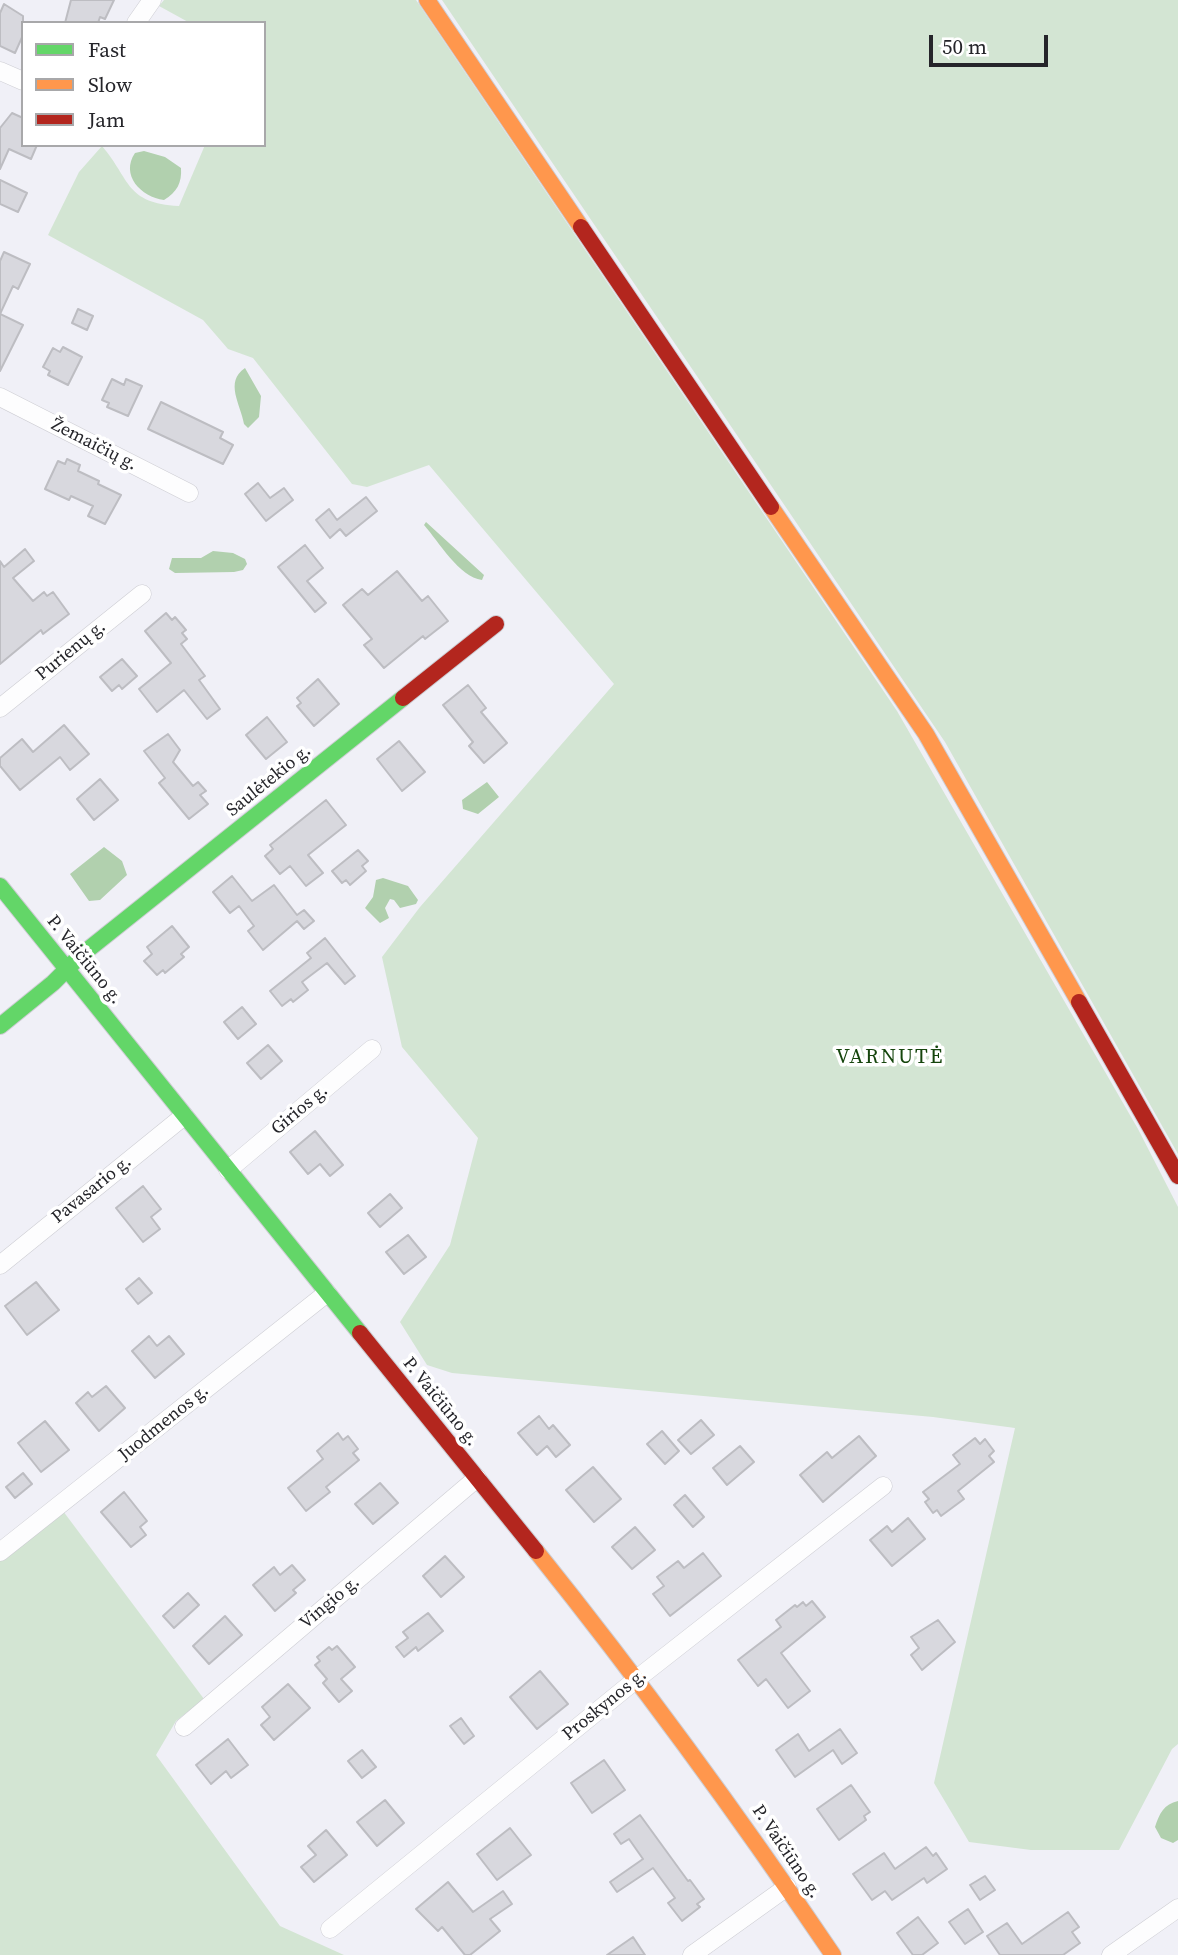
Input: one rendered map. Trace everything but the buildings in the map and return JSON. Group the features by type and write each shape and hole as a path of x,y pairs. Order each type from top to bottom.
{"street":[{"path":"137,21 152,0"},
{"path":"427,0 926,734 1178,1176"},
{"path":"0,71 21,80"},
{"name":"Žemaičių g.","path":"0,397 189,493"},
{"name":"Purienų g.","path":"0,708 142,594"},
{"name":"Saulėtekio g.","path":"0,1026 66,969 496,624"},
{"name":"P. Vaičiūno g.","path":"0,886 638,1678 833,1955"},
{"name":"Girios g.","path":"228,1170 372,1049"},
{"name":"Pavasario g.","path":"0,1265 184,1116"},
{"name":"Juodmenos g.","path":"0,1552 327,1293"},
{"name":"Vingio g.","path":"184,1727 477,1478"},
{"name":"Proskynos g.","path":"330,1929 638,1678 883,1486"},
{"path":"692,1955 787,1887"},
{"path":"1111,1955 1178,1908"}],"shaded area":[{"path":"164,0 416,0 897,711 1138,1129 1178,1207 1178,1744 1172,1749 1119,1850 1031,1850 969,1842 934,1783 1015,1428 933,1417 452,1373 427,1365 400,1322 450,1245 478,1138 402,1047 382,957 420,907 614,684 429,465 367,487 352,484 253,358 228,349 203,320 48,235 79,172 101,147 139,195 161,204 179,206 204,147 266,147 266,21 186,21 159,6"},
{"path":"442,0 1178,0 1178,1154 945,742"},
{"path":"144,151 165,157 181,168 178,187 164,200 141,190 132,177 131,161 135,153"},
{"path":"245,368 261,396 259,417 248,428 244,424 235,394 236,380"},
{"path":"426,522 484,575 482,580 465,573 457,566 424,525"},
{"path":"213,551 233,553 245,559 247,564 243,570 234,572 175,573 169,569 172,558 201,558"},
{"path":"487,782 499,797 478,814 463,809 462,800"},
{"path":"104,847 122,861 127,875 100,900 89,901 70,874"},
{"path":"383,878 408,886 418,900 416,904 400,908 390,899 385,908 389,918 380,923 365,908 373,897 376,880"},
{"path":"63,1511 204,1699 176,1721 156,1755 280,1926 344,1955 0,1955 0,1559"},
{"path":"1178,1801 1178,1840 1173,1843 1161,1838 1155,1827 1163,1810"}],"traffic: fast":[{"path":"0,1026 53,983 80,956 403,698"},
{"path":"0,886 360,1333"}],"traffic: slow":[{"path":"427,0 581,227"},
{"path":"771,507 926,734 1079,1002"},
{"path":"536,1551 689,1750 833,1955"}],"traffic: jam":[{"path":"581,227 771,507"},
{"path":"403,698 496,624"},
{"path":"1079,1002 1178,1176"},
{"path":"360,1333 536,1551"}],"district":[{"name":"VARNUTĖ","path":"890,1058"}]}
